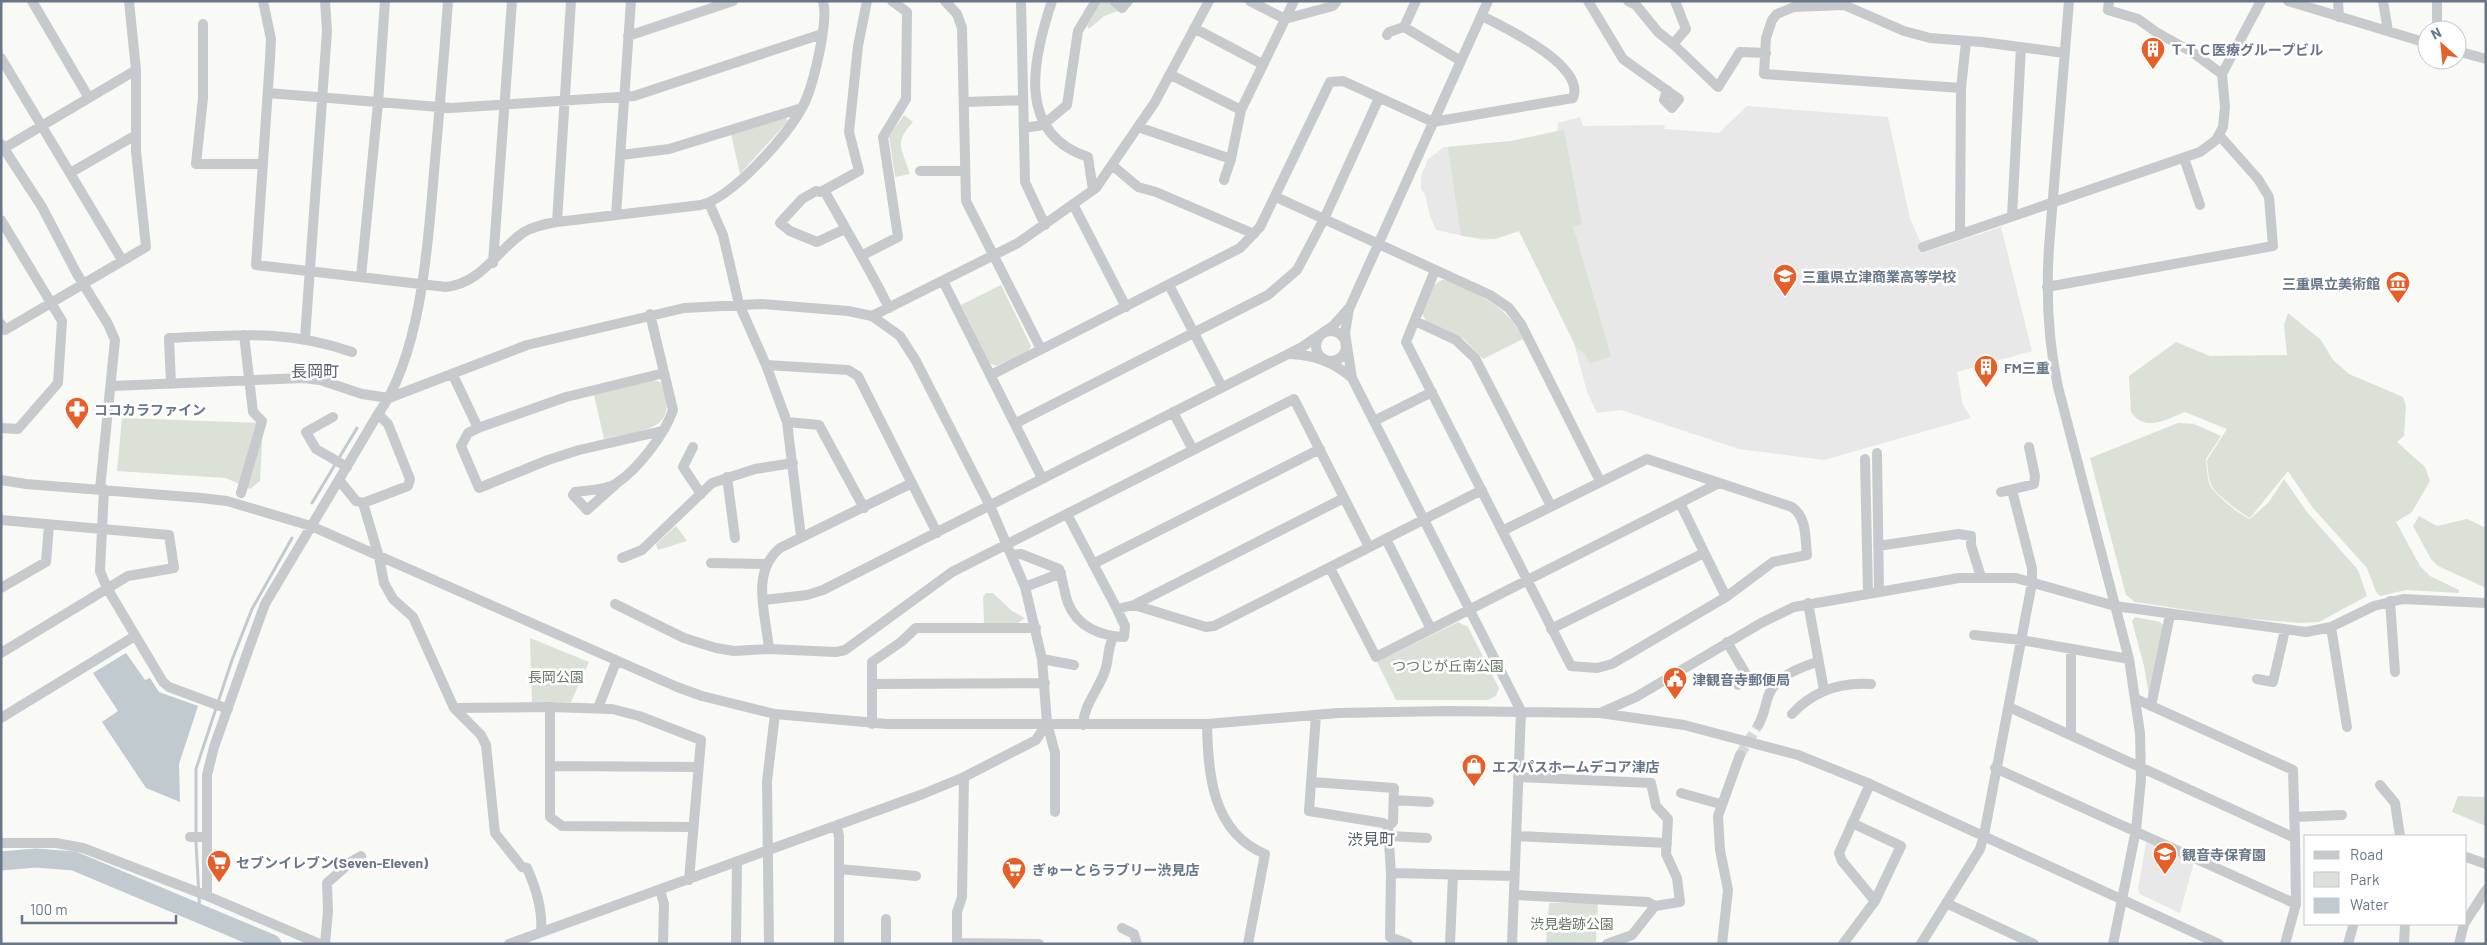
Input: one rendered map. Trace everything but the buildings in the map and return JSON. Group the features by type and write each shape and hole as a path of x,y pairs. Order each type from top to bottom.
{"street":[{"path":"32,1 89,98"},
{"path":"1,324 5,330 146,247 136,135 136,70 129,1"},
{"path":"263,1 271,39 256,265 423,284 457,286 474,277 493,263 525,232 557,222 709,203 744,177 790,126 802,108 809,92 822,34 823,1"},
{"path":"305,338 327,31 325,1"},
{"path":"361,277 378,103 385,1"},
{"path":"206,895 204,837 207,775 225,708 265,604 339,480 345,466 389,398 407,348 423,284 448,1"},
{"path":"493,263 512,1"},
{"path":"557,222 571,1"},
{"path":"616,215 626,96 631,1"},
{"path":"628,36 733,1"},
{"path":"845,229 818,242 790,231 780,223 802,199 816,191 824,190 859,171 849,132 858,46 867,1"},
{"path":"863,255 898,237 883,137 906,100 907,12 892,1"},
{"path":"1021,1 1025,182 1045,225"},
{"path":"1052,1 1038,49 1035,92 1043,125 1064,148 1088,157 1093,190"},
{"path":"1024,128 1043,125 1067,105 1078,31 1096,1"},
{"path":"1114,1 1122,8 1128,1"},
{"path":"872,316 1035,233 1093,190 1138,127 1171,75 1209,1"},
{"path":"1250,1 1285,19 1333,6 1337,1"},
{"path":"1224,180 1231,158 1241,110 1294,1"},
{"path":"1387,35 1404,27 1416,1"},
{"path":"1488,1 1349,308 1346,344 1352,378 1521,711 1512,944"},
{"path":"1588,1 1623,59 1667,90"},
{"path":"1628,1 1636,5 1658,32 1718,87 1740,52 1766,53"},
{"path":"1673,44 1686,29 1675,1"},
{"path":"2068,1 2047,287 2051,344 2058,388 2130,660 2140,734 2141,767 2136,830 2113,944"},
{"path":"2109,1 2108,10 2138,18 2163,37 2192,52 2222,74"},
{"path":"1923,247 2200,152 2216,140 2223,127 2225,107 2222,74 2261,1"},
{"path":"2288,1 2417,39"},
{"path":"2338,1 2340,17"},
{"path":"2383,1 2388,30"},
{"path":"2437,1 2437,20"},
{"path":"952,3 962,28 964,171 967,204 1041,349"},
{"path":"1961,88 1764,74 1767,30 1777,14 1794,8 1844,5 1919,36 2065,53"},
{"path":"991,375 1240,248 1260,227 1330,82 1344,81 1433,122 1573,98 1576,89 1572,78 1545,51 1482,16"},
{"path":"203,24 203,98 196,164 262,164"},
{"path":"1404,27 1461,60"},
{"path":"1194,28 1262,64"},
{"path":"268,93 440,107 634,96 822,34"},
{"path":"1960,234 1961,88 1966,42"},
{"path":"2012,216 2021,48"},
{"path":"2467,54 2486,59"},
{"path":"1,58 122,260"},
{"path":"136,70 2,148 42,208 108,324 115,340 102,489 103,529 100,571 107,588 163,682 169,687 225,708"},
{"path":"1171,75 1241,110"},
{"path":"1016,424 1268,295 1297,270 1324,219 1379,98"},
{"path":"964,102 1022,100"},
{"path":"621,155 669,149 802,108"},
{"path":"1138,127 1231,158"},
{"path":"70,173 136,135"},
{"path":"2047,287 2273,246 2268,197 2258,179 2219,135"},
{"path":"2184,158 2200,205"},
{"path":"1112,165 1138,187 1156,192 1254,234"},
{"path":"920,171 964,171"},
{"path":"824,190 854,247 863,255 889,308"},
{"path":"1276,196 1490,295 1517,317 1600,482"},
{"path":"709,203 723,235 739,304 766,365 787,422 801,538"},
{"path":"1073,204 1126,306"},
{"path":"1,220 62,321 58,383 18,428 1,428"},
{"path":"1435,270 1406,342 1482,490 1502,531 1571,666 1602,667 1726,597 1773,562 1781,558 1806,555 1803,520 1792,507 1647,459 1502,531"},
{"path":"942,281 1042,478"},
{"path":"1170,285 1222,388"},
{"path":"112,386 248,380 320,380 362,394 389,398 527,345 650,314 684,308 739,304 848,311 872,316 900,336 916,361 990,506 1025,587 1042,659 1046,723 1055,753 1055,812"},
{"path":"1349,308 1323,334 1316,345 1317,353 1323,359 1338,367 1352,378"},
{"path":"616,484 650,451 673,410 650,314"},
{"path":"1415,321 1456,340 1471,353 1479,364 1551,506"},
{"path":"764,600 807,595 823,590 1290,354 1323,334 1332,332 1339,334 1346,344 1344,353 1339,358 1331,360 1290,354"},
{"path":"241,493 262,421 253,412 244,335"},
{"path":"171,384 169,338 244,335 305,338 352,352"},
{"path":"766,365 848,370 858,376 937,533"},
{"path":"662,431 579,450 539,463 479,488 461,446 468,433 478,428 566,397 664,373"},
{"path":"453,375 478,428"},
{"path":"1374,421 1432,392"},
{"path":"615,604 646,621 696,643 734,651 769,649 836,652 845,650 941,579 1294,399 1369,547"},
{"path":"1173,412 1193,450"},
{"path":"339,480 356,501 362,503 408,486 410,479 388,424 378,414"},
{"path":"333,417 306,432 316,449 345,466"},
{"path":"787,422 820,425 864,508"},
{"path":"694,447 683,467 701,494"},
{"path":"2001,492 2034,484 2035,476 2029,448"},
{"path":"1093,564 1320,449"},
{"path":"1874,592 1878,546 1877,453"},
{"path":"1865,459 1874,592"},
{"path":"622,558 642,550 712,483 727,477 793,463"},
{"path":"727,477 735,538"},
{"path":"1,480 26,484 227,501 312,526 616,662 702,696 775,714 872,724 1046,723 1083,725 1206,724 1316,715 1521,711 1600,713 1684,724 1798,755 1870,784 2219,944"},
{"path":"769,649 762,577 766,564 780,548 912,483"},
{"path":"1330,568 1376,657 1718,483"},
{"path":"1134,606 1209,627 1330,568 1482,490"},
{"path":"1921,944 1980,849 1984,835 2032,583 2032,568 2012,490"},
{"path":"1116,609 1134,606 1344,498"},
{"path":"362,503 379,557 384,583 393,599 413,617 454,708 481,735 486,745 494,832 522,868 527,868 539,900 541,932"},
{"path":"1680,503 1726,597"},
{"path":"1011,555 1021,554 1059,569 1068,603 1077,619 1091,630 1113,637 1124,637 1125,626 1067,514"},
{"path":"1,653 107,588 136,573 174,568 169,535 3,521"},
{"path":"1,588 46,562 49,525"},
{"path":"1878,546 1959,534 1971,536 1971,545 1981,577"},
{"path":"1386,539 1431,629"},
{"path":"1552,629 1704,553"},
{"path":"711,563 766,564"},
{"path":"1025,587 1061,574"},
{"path":"1600,713 1636,697 1776,614 1808,603 1981,577 2004,577 2032,583 2115,606 2306,632 2331,627 2374,606 2390,601 2416,598 2486,603"},
{"path":"2390,601 2395,672"},
{"path":"1808,603 1812,616 1817,662 1824,690"},
{"path":"2151,706 2170,615"},
{"path":"2331,627 2347,727"},
{"path":"872,724 872,662 901,642 916,628 1036,628"},
{"path":"2257,679 2273,682 2284,630"},
{"path":"1974,635 2021,640 2130,660"},
{"path":"1,718 135,636"},
{"path":"1083,725 1084,711 1102,679 1106,668 1107,651 1113,637"},
{"path":"1727,642 1747,676 1738,685"},
{"path":"2071,649 2071,734"},
{"path":"1042,659 1074,665"},
{"path":"598,708 616,662"},
{"path":"1759,724 1767,709 1770,693 1792,669 1817,662"},
{"path":"872,684 1045,683"},
{"path":"1792,714 1805,701 1824,690 1841,685 1871,684"},
{"path":"2136,699 2293,770 2295,838 2301,870 2296,904 2285,944"},
{"path":"550,707 550,817 562,826 693,828"},
{"path":"2009,707 2295,838"},
{"path":"454,708 598,708 639,716 701,740 689,880"},
{"path":"768,944 769,851 767,781 775,714"},
{"path":"1316,715 1309,811 1383,823 1389,831 1427,838"},
{"path":"509,944 769,851 964,777 1036,740 1046,723"},
{"path":"1206,724 1208,764 1218,808 1246,843 1265,854 1248,944"},
{"path":"1722,944 1728,890 1717,827 1720,804 1729,788 1740,755"},
{"path":"550,766 698,768"},
{"path":"1996,768 2296,904"},
{"path":"964,777 962,897 957,912 957,943 1039,944"},
{"path":"1515,895 1648,902 1655,906 1680,902 1678,878 1666,854 1668,820 1656,806 1651,783 1518,777"},
{"path":"1312,782 1394,788 1392,822 1389,831 1391,872 1390,937 1408,944"},
{"path":"1870,784 1839,853 1842,861 1876,901"},
{"path":"2380,785 2395,803 2401,835"},
{"path":"1680,793 1720,804"},
{"path":"1394,800 1429,802"},
{"path":"2294,817 2342,816"},
{"path":"1844,944 1876,901 1901,846 1852,823"},
{"path":"837,826 839,944"},
{"path":"1516,836 1667,843"},
{"path":"190,837 204,837"},
{"path":"1,843 56,843 83,848 206,895 320,944"},
{"path":"325,944 328,911 327,883 352,861 361,856"},
{"path":"2467,857 2486,864"},
{"path":"736,944 737,862"},
{"path":"839,869 916,876"},
{"path":"1391,872 1514,876"},
{"path":"1450,944 1452,875"},
{"path":"660,890 664,904 663,944"},
{"path":"2467,919 2486,890"},
{"path":"1946,903 2034,944"},
{"path":"1607,944 1632,935 1655,906"},
{"path":"886,919 886,944"},
{"path":"2404,944 2405,925"},
{"path":"2458,944 2464,925"},
{"path":"2348,944 2353,926"},
{"path":"1122,928 1134,934 1137,944"}],"shaded area":[{"name":"三重県立津商業高等学校","path":"1747,106 1888,117 1910,219 1925,252 2001,227 2032,351 1957,372 1963,405 1971,418 1824,460 1739,449 1621,410 1597,413 1587,392 1574,343 1519,231 1495,239 1483,240 1436,230 1430,216 1425,194 1421,190 1421,176 1428,159 1444,147 1511,141 1557,131 1558,123 1580,117 1583,126 1665,125 1664,129 1719,133"},
{"name":"観音寺保育園","path":"2149,841 2194,862 2180,913 2140,894 2138,889 2146,843"}],"green space":[{"path":"1102,1 1107,1 1118,11 1104,16 1089,29 1087,26"},
{"path":"904,115 913,122 901,141 902,152 910,174 895,177 889,136"},
{"path":"784,116 788,121 740,174 731,134"},
{"path":"1564,130 1582,225 1573,226 1611,356 1590,364 1585,354 1576,347 1519,231 1495,239 1461,236 1448,147 1511,141"},
{"path":"1442,280 1448,280 1492,303 1510,318 1523,339 1483,359 1464,339 1426,321 1422,313 1434,285"},
{"path":"1001,285 1031,346 1028,351 996,366 990,363 961,305"},
{"path":"2288,313 2321,340 2333,360 2349,374 2403,397 2406,406 2404,436 2397,442 2425,467 2430,481 2412,512 2396,522 2420,566 2430,576 2459,590 2459,593 2406,590 2380,596 2376,592 2367,568 2313,508 2288,471 2250,518 2220,495 2211,485 2209,478 2207,460 2227,429 2185,412 2164,421 2150,423 2143,422 2131,412 2129,376 2176,342 2210,356 2287,355 2284,325"},
{"path":"653,380 660,382 666,398 666,411 662,420 644,430 604,439 594,395"},
{"path":"122,418 263,423 260,481 250,489 226,478 117,471"},
{"path":"2178,423 2194,424 2221,436 2206,459 2209,483 2221,498 2245,517 2250,519 2269,502 2284,479 2307,512 2358,570 2367,596 2319,622 2300,623 2240,618 2135,602 2126,595 2090,458"},
{"path":"2419,516 2437,526 2467,519 2486,528 2486,588 2438,566 2431,559 2413,526"},
{"path":"676,526 687,541 658,550 656,544"},
{"path":"986,593 993,593 1012,611 1025,618 1018,623 984,623 983,597"},
{"path":"2135,617 2160,622 2164,626 2149,696 2144,666 2132,621"},
{"name":"つつじが丘南公園","path":"1458,622 1468,627 1499,688 1496,696 1488,700 1396,700 1377,662"},
{"name":"長岡公園","path":"530,638 589,662 571,702 532,702"},
{"path":"2458,796 2486,797 2486,826 2452,812"},
{"name":"渋見砦跡公園","path":"1549,903 1598,903 1596,942 1546,944"}],"water":[{"path":"126,653 145,680 150,678 159,692 198,706 179,764 180,802 146,788 102,722 118,711 93,673"}],"waterway":[{"path":"312,503 357,428"},
{"path":"200,914 196,843 196,769 232,660 252,609 292,538"},
{"path":"1,861 36,858 74,861 272,944"}],"tunnel":[{"path":"1740,755 1759,724"}],"place":[{"name":"ＴＴＣ医療グループビル","path":"2153,70"},
{"name":"三重県立津商業高等学校","path":"1785,297"},
{"name":"三重県立美術館","path":"2398,304"},
{"name":"FM三重","path":"1986,388"},
{"name":"ココカラファイン","path":"77,430"},
{"name":"津観音寺郵便局","path":"1675,700"},
{"name":"エスパスホームデコア津店","path":"1474,787"},
{"name":"観音寺保育園","path":"2165,875"},
{"name":"セブンイレブン(Seven-Eleven)","path":"219,883"},
{"name":"ぎゅーとらラブリー渋見店","path":"1014,890"}],"district":[{"name":"長岡町","path":"315,370"},
{"name":"渋見町","path":"1371,838"}]}
